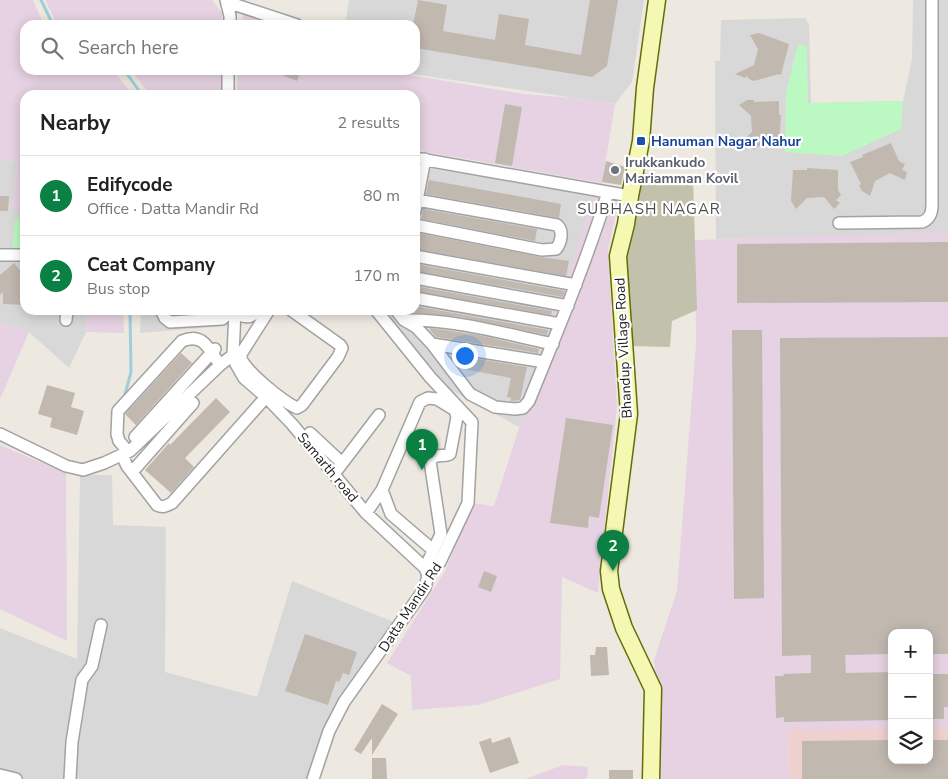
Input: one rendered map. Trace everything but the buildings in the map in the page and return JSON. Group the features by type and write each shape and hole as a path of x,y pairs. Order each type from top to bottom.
{"street":[{"name":"Bhandup Village Road","path":"651,779 653,689 624,628 611,589 609,570 629,414 618,256 626,224 641,141 657,0"},
{"path":"840,223 922,222 930,216 932,205 932,0"},
{"path":"226,1 230,20"},
{"path":"226,1 282,20"},
{"path":"228,75 228,90"},
{"path":"420,158 630,196"},
{"path":"400,315 404,320 416,327 432,344 470,394 495,407 515,410 523,408 529,401 568,306 595,234 608,192"},
{"path":"420,207 557,225 561,228 561,233 559,245 556,249 542,250 420,226"},
{"path":"0,255 20,254"},
{"path":"420,257 576,285"},
{"path":"420,279 568,306"},
{"path":"420,299 560,324"},
{"path":"164,315 170,322 222,319 228,315"},
{"path":"0,434 66,466 83,470 104,463 121,453 130,451 220,365 233,355 232,315"},
{"path":"266,315 241,354 242,362 262,389 297,408 302,405 341,352 340,345 298,315"},
{"name":"Datta Mandir Rd","path":"313,779 329,731 344,702 426,588 426,572 440,562 468,503 472,422 430,377 380,315"},
{"path":"404,320 447,323 552,344"},
{"path":"220,365 214,351 204,342 196,338 182,341 118,411 117,434 121,453 127,466 157,505 166,507 172,503 262,389"},
{"path":"432,344 545,362"},
{"path":"132,472 186,397 214,351"},
{"name":"Samarth road","path":"233,355 244,378 262,389 305,431 334,474 366,513 426,572"},
{"path":"366,513 382,490 420,402 428,398 438,399 455,410 457,417 450,454 446,456 438,455 430,461 441,534 433,550 426,572"},
{"path":"334,474 379,415"},
{"path":"305,431 342,463"},
{"path":"105,434 117,434"},
{"path":"382,490 391,514 433,550"},
{"path":"70,779 72,742 82,680 92,666 101,625"},
{"path":"0,775 16,779"}],"shaded area":[{"path":"0,0 33,0 42,20 20,20 20,75 117,75 129,90 20,90 20,210 12,209 17,161 0,159"},
{"path":"45,0 212,0 222,13 222,20 55,20"},
{"path":"349,0 644,0 632,82 615,104 420,75 420,20 346,20"},
{"path":"913,0 948,0 948,234 716,239 715,61 720,61 721,20 806,18 809,23 811,103 903,101 912,59"},
{"path":"244,13 264,20 242,20"},
{"path":"135,75 222,75 223,90 146,90"},
{"path":"238,75 410,75 523,94 574,98 615,104 602,183 420,151 420,90 238,90"},
{"path":"0,159 17,161 12,208 20,209 20,315 87,315 86,332 69,368 29,332 0,322"},
{"path":"420,167 594,194 556,322 519,427 449,389 382,315 420,315"},
{"path":"639,172 693,178 697,310 672,321 670,347 629,346 626,259 635,226"},
{"path":"594,194 619,200 608,250 617,406 598,593 562,577 560,679 478,705 412,710 411,676 387,663 445,571 473,503 494,506"},
{"path":"948,232 948,727 933,727 933,629 888,629 888,728 788,730 789,779 660,779 654,660 677,591 696,344 695,240"},
{"path":"87,315 123,315 124,333 86,332"},
{"path":"141,315 243,315 227,326 140,333"},
{"path":"0,322 29,332 0,399"},
{"path":"0,445 66,473 67,641 0,609"},
{"path":"80,475 112,475 113,525 166,527 165,672 257,697 292,581 396,623 332,713 310,779 0,779 0,628 77,659"},
{"path":"933,727 948,727 948,779 789,779 788,729 888,728 888,764 933,764"},
{"path":"563,765 588,767 587,779 525,779"}],"green space":[{"path":"798,44 807,46 808,103 903,101 901,129 842,156 785,152 786,92"},
{"path":"15,219 20,219 20,254 12,253"}],"waterway":[{"path":"41,0 51,20"},
{"path":"128,75 138,90"},
{"path":"124,398 131,372 130,315"}],"place":[{"name":"Hanuman Nagar Nahur","path":"641,141"},
{"name":"Irukkankudo Mariamman Kovil","path":"615,170"},
{"name":"Edifycode","path":"422,470"},
{"name":"Ceat Company","path":"613,571"}],"district":[{"name":"SUBHASH NAGAR","path":"649,209"}]}
